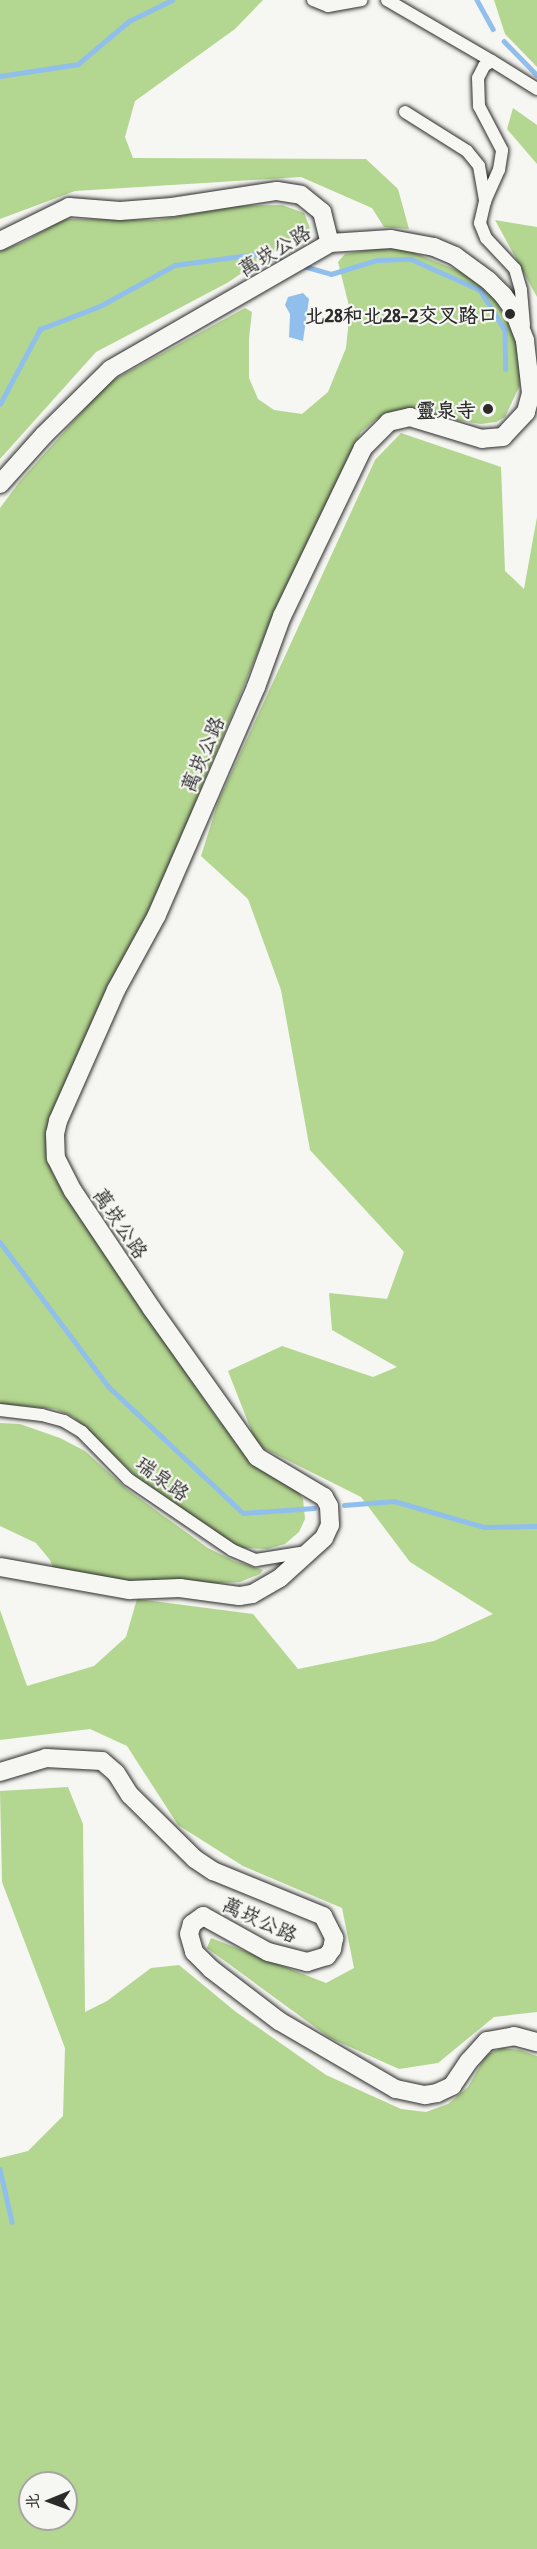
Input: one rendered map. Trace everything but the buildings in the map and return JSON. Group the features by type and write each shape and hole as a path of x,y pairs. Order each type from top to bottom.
{"street":[{"path":"313,0 328,6 361,0"},
{"path":"387,0 537,89"},
{"path":"492,61 484,66 478,78 479,106 502,150 499,170 484,201 480,223 486,238 514,269 521,290 525,341"},
{"path":"405,112 467,151 479,166 484,201"},
{"path":"0,241 69,207 120,210 172,207 277,191 301,195 322,212 330,243"},
{"name":"萬崁公路","path":"0,484 44,435 111,369 330,243 391,239 434,247 455,256 489,281 503,295 513,309 525,341 531,393 526,412 503,436 482,439 410,417 389,422 363,448 282,616 256,687 158,915 116,990 58,1121 55,1134 56,1158 74,1191 152,1309 257,1457 324,1497 329,1506 330,1525 324,1538 280,1578 252,1594 239,1596 180,1588 129,1590 0,1567"},
{"name":"瑞泉路","path":"0,1410 42,1415 64,1421 82,1432 128,1479 232,1550 256,1560 310,1552"},
{"name":"萬崁公路","path":"0,1772 46,1758 102,1761 116,1773 130,1795 195,1858 213,1871 324,1916 334,1938 332,1949 327,1956 307,1962 268,1952 203,1916 192,1924 189,1935 194,1952 211,1969 279,2021 396,2089 424,2095 437,2094 452,2086 469,2061 487,2041 514,2036 537,2042"}],"green space":[{"path":"0,0 263,0 235,29 135,101 125,137 133,158 366,159 398,189 409,229 384,227 372,208 301,177 75,191 0,219"},
{"path":"494,0 537,0 537,67 505,34"},
{"path":"513,108 537,125 537,164 507,129"},
{"path":"282,205 304,213 310,228 227,283 96,352 0,459 0,251 24,242 64,219 158,220 236,206"},
{"path":"495,220 537,227 537,297"},
{"path":"375,249 405,249 469,275 489,291 512,324 520,354 520,385 505,417 496,422 481,424 456,420 412,408 391,412 375,420 361,432 267,630 151,910 114,978 58,1099 47,1158 54,1176 71,1204 217,1418 259,1469 297,1490 303,1499 305,1519 299,1532 285,1544 267,1549 242,1548 138,1478 73,1417 55,1409 0,1404 0,508 20,481 108,383 245,308 252,312 249,338 249,378 258,399 274,410 302,414 328,392 346,348 350,310 338,262 345,254"},
{"path":"401,433 501,467 505,571 524,589 537,517 537,2012 494,2017 438,2063 399,2069 330,2038 207,1948 211,1938 326,1983 354,1968 342,1908 243,1866 178,1825 127,1746 90,1729 0,1740 0,1610 27,1686 94,1666 126,1637 137,1599 253,1614 298,1669 434,1641 493,1614 410,1562 361,1497 257,1445 228,1371 282,1346 373,1377 397,1367 332,1330 329,1293 387,1299 404,1252 310,1150 281,990 248,899 201,856 218,802 375,460"},
{"path":"0,1423 20,1424 60,1438 85,1451 128,1490 208,1548 234,1561 263,1570 260,1574 240,1582 127,1585 55,1572 50,1560 36,1543 0,1526"},
{"path":"68,1787 83,1824 85,2012 107,2001 151,1968 179,1965 236,2012 326,2075 401,2109 426,2112 448,2104 468,2087 486,2055 502,2048 520,2050 537,2056 537,2549 0,2549 0,2158 28,2151 63,2116 65,2048 2,1882 0,1791"}],"water":[{"path":"303,293 309,299 303,341 289,337 290,314 285,305 288,297"}],"waterway":[{"path":"0,76 78,64 129,21 172,0"},
{"path":"477,0 493,29"},
{"path":"504,41 537,75"},
{"path":"0,404 40,329 100,306 175,265 256,254 286,262"},
{"path":"300,265 331,274 377,260 411,259 480,290 505,330 506,369"},
{"path":"0,1242 109,1387 243,1513 314,1508"},
{"path":"344,1505 394,1501 484,1527 537,1526"},
{"path":"0,2169 12,2222"}],"place":[{"name":"北28和北28-2交叉路口","path":"510,314"},
{"name":"靈泉寺","path":"488,409"}]}
